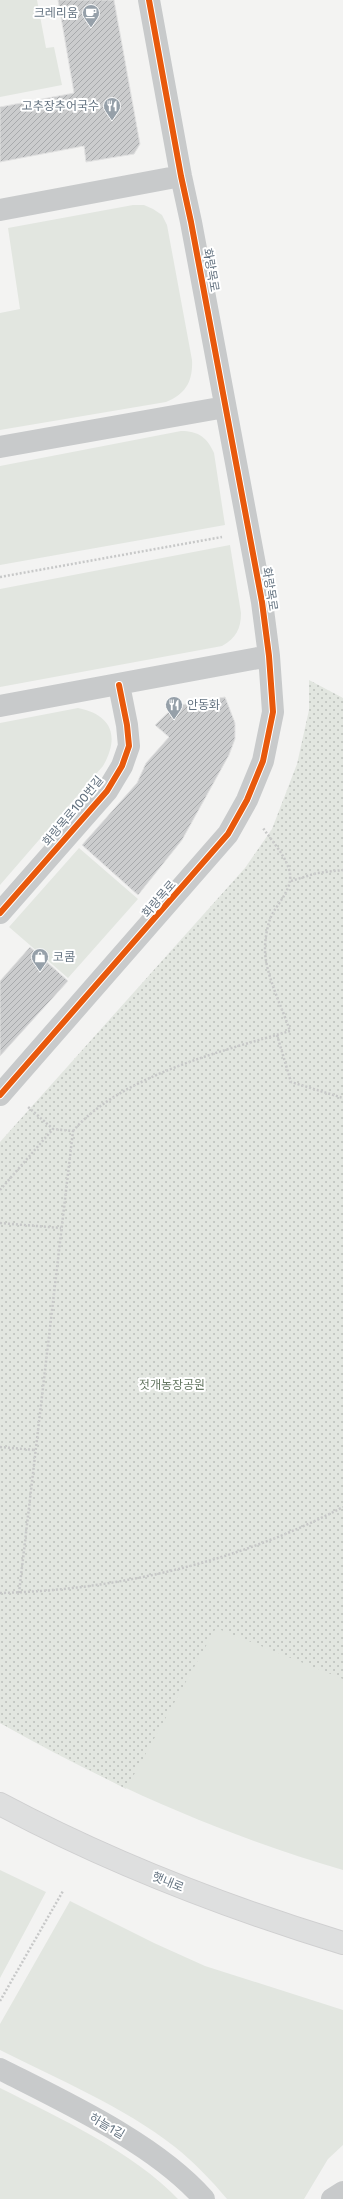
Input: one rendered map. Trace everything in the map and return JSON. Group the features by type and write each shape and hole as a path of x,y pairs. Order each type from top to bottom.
{"main road":[{"name":"햇내로","path":"0,1804 61,1836 167,1882 280,1924 343,1943"}],"street":[{"name":"화랑목로","path":"0,1095 228,834 247,800 263,761 273,712 269,656 262,602 191,222 180,176 149,0"},
{"path":"0,210 180,176"},
{"path":"0,447 225,407"},
{"path":"0,706 119,686 269,656"},
{"name":"화랑목로100번길","path":"0,913 107,791 122,766 129,746 127,725 119,686"},
{"name":"하늘1길","path":"0,2069 105,2124 137,2144 168,2166 204,2199"},
{"path":"332,2199 343,2192"}],"path":[{"path":"0,577 224,536"},
{"path":"19,1593 73,1131 85,1117 106,1103 154,1076 277,1034 290,1031 268,968 265,942 270,918 288,890 290,880 289,870 284,857 259,824"},
{"path":"290,880 317,873 343,870"},
{"path":"277,1034 291,1082 343,1098"},
{"path":"23,1103 53,1129 73,1131"},
{"path":"0,1190 53,1129"},
{"path":"0,1223 61,1228"},
{"path":"0,1447 36,1450"},
{"path":"0,1593 19,1593 99,1586 154,1575 214,1559 274,1538 343,1507"},
{"path":"0,2001 63,1891"}],"green space":[{"path":"0,0 37,0 46,48 54,47 62,85 0,97"},
{"path":"133,205 144,205 153,209 162,215 167,225 192,360 191,374 187,386 179,395 166,402 0,430 0,313 20,309 8,228"},
{"path":"181,431 192,432 201,436 205,439 214,453 225,525 0,565 0,466"},
{"path":"230,545 241,619 237,632 231,640 222,646 0,687 0,589"},
{"name":"젓개농장공원","path":"309,680 343,698 343,1679 216,1628 126,1789 0,1723 0,1142 245,868 272,829 297,764 309,710"},
{"path":"78,708 90,711 99,716 110,728 112,736 108,755 103,766 0,885 0,723"},
{"path":"79,848 138,899 68,978 9,927"},
{"path":"343,1516 343,1870 254,1841 167,1807 125,1788 41,1746 0,1723"},
{"path":"0,1870 46,1892 0,1978"},
{"path":"70,1901 154,1943 205,1966 343,2010 343,2145 328,2159 304,2199 227,2199 209,2178 189,2159 155,2132 90,2094 0,2050 0,2024"},
{"path":"0,2088 70,2123 118,2151 160,2182 178,2199 0,2199"}],"building":[{"path":"58,0 114,0 140,144 134,154 86,162 84,146 0,162 0,107 74,93"},
{"path":"225,697 235,723 235,739 229,755 182,840 138,895 82,845 137,783 146,763 169,737 155,725 175,706"},
{"path":"30,947 68,981 0,1056 0,981"}],"cycle path":[{"path":"0,1095 228,834 247,800 263,761 273,712 269,656 262,602 149,0"},
{"path":"0,913 107,791 122,766 129,746 127,725 119,685"}],"place":[{"name":"크레리움","path":"91,28"},
{"name":"고추장추어국수","path":"112,121"},
{"name":"안동화","path":"174,720"},
{"name":"코콤","path":"40,972"}]}
